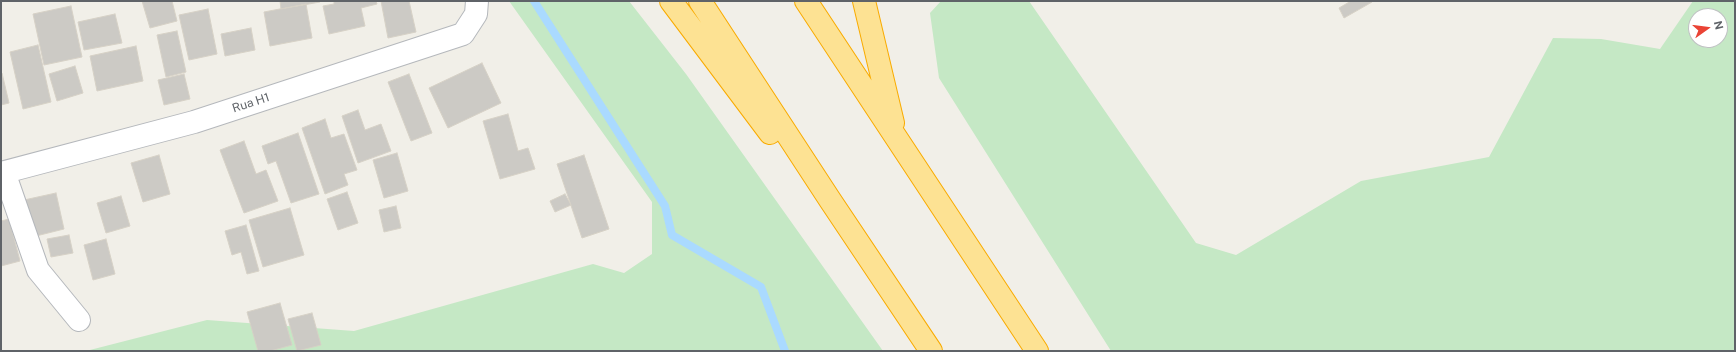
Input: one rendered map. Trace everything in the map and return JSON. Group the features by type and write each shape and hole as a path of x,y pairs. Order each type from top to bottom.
{"highway":[{"path":"671,1 777,143 830,200"},
{"path":"700,1 931,351"},
{"path":"806,1 1037,351"},
{"path":"864,1 896,138"}],"street":[{"name":"Rua H1","path":"3,172 194,122 462,34 476,14 476,1"},
{"path":"3,172 38,270 79,320"}],"green space":[{"path":"509,1 629,1 686,74 883,351 86,351 207,320 354,331 593,264 624,273 652,254 652,202"},
{"path":"941,1 1029,1 1196,243 1236,255 1361,181 1489,157 1553,38 1601,39 1660,49 1688,8 1688,48 1728,48 1728,8 1688,8 1693,1 1735,1 1735,351 1111,351 939,78 930,13"}],"building":[{"path":"142,1 172,1 177,21 150,28"},
{"path":"280,1 320,1 320,2 281,9"},
{"path":"334,1 376,1 377,4 361,8 365,26 329,34 323,6 334,4"},
{"path":"381,1 409,1 416,32 388,38"},
{"path":"1351,1 1372,2 1344,18 1339,8"},
{"path":"306,4 312,38 270,46 264,12"},
{"path":"71,6 82,57 44,65 33,14"},
{"path":"208,9 217,54 189,60 179,15"},
{"path":"115,14 122,43 84,50 78,22"},
{"path":"251,28 255,50 225,56 221,34"},
{"path":"177,31 186,72 166,77 157,35"},
{"path":"38,45 51,102 23,109 10,52"},
{"path":"136,46 143,81 97,91 90,56"},
{"path":"482,63 501,103 448,128 429,88"},
{"path":"75,66 83,93 57,101 49,74"},
{"path":"1,73 9,103 1,105"},
{"path":"184,74 190,99 164,105 158,80"},
{"path":"409,74 432,133 411,141 388,82"},
{"path":"358,110 365,130 381,124 391,151 358,163 342,116"},
{"path":"508,114 518,151 528,148 535,169 500,179 483,121"},
{"path":"325,119 331,138 344,134 357,170 344,174 348,185 325,194 302,128"},
{"path":"298,133 319,194 291,203 276,161 268,164 262,146"},
{"path":"244,141 256,174 266,170 278,201 244,213 220,150"},
{"path":"397,153 408,191 384,198 373,160"},
{"path":"159,155 170,194 143,202 131,163"},
{"path":"584,155 609,229 582,238 557,164"},
{"path":"347,192 358,223 338,230 327,199"},
{"path":"56,193 64,229 32,237 24,200"},
{"path":"565,194 571,205 555,212 550,201"},
{"path":"121,196 130,226 106,233 97,203"},
{"path":"396,206 401,228 384,232 379,210"},
{"path":"290,208 304,255 263,267 249,220"},
{"path":"9,219 20,261 1,266 1,221"},
{"path":"246,225 259,271 247,274 241,252 232,255 225,231"},
{"path":"69,235 73,253 51,257 47,239"},
{"path":"106,239 115,274 93,280 84,245"},
{"path":"280,303 292,345 270,351 258,351 247,312"},
{"path":"312,313 321,345 297,351 288,319"}],"waterway":[{"path":"534,1 665,206 672,235 761,287 785,351"}]}
